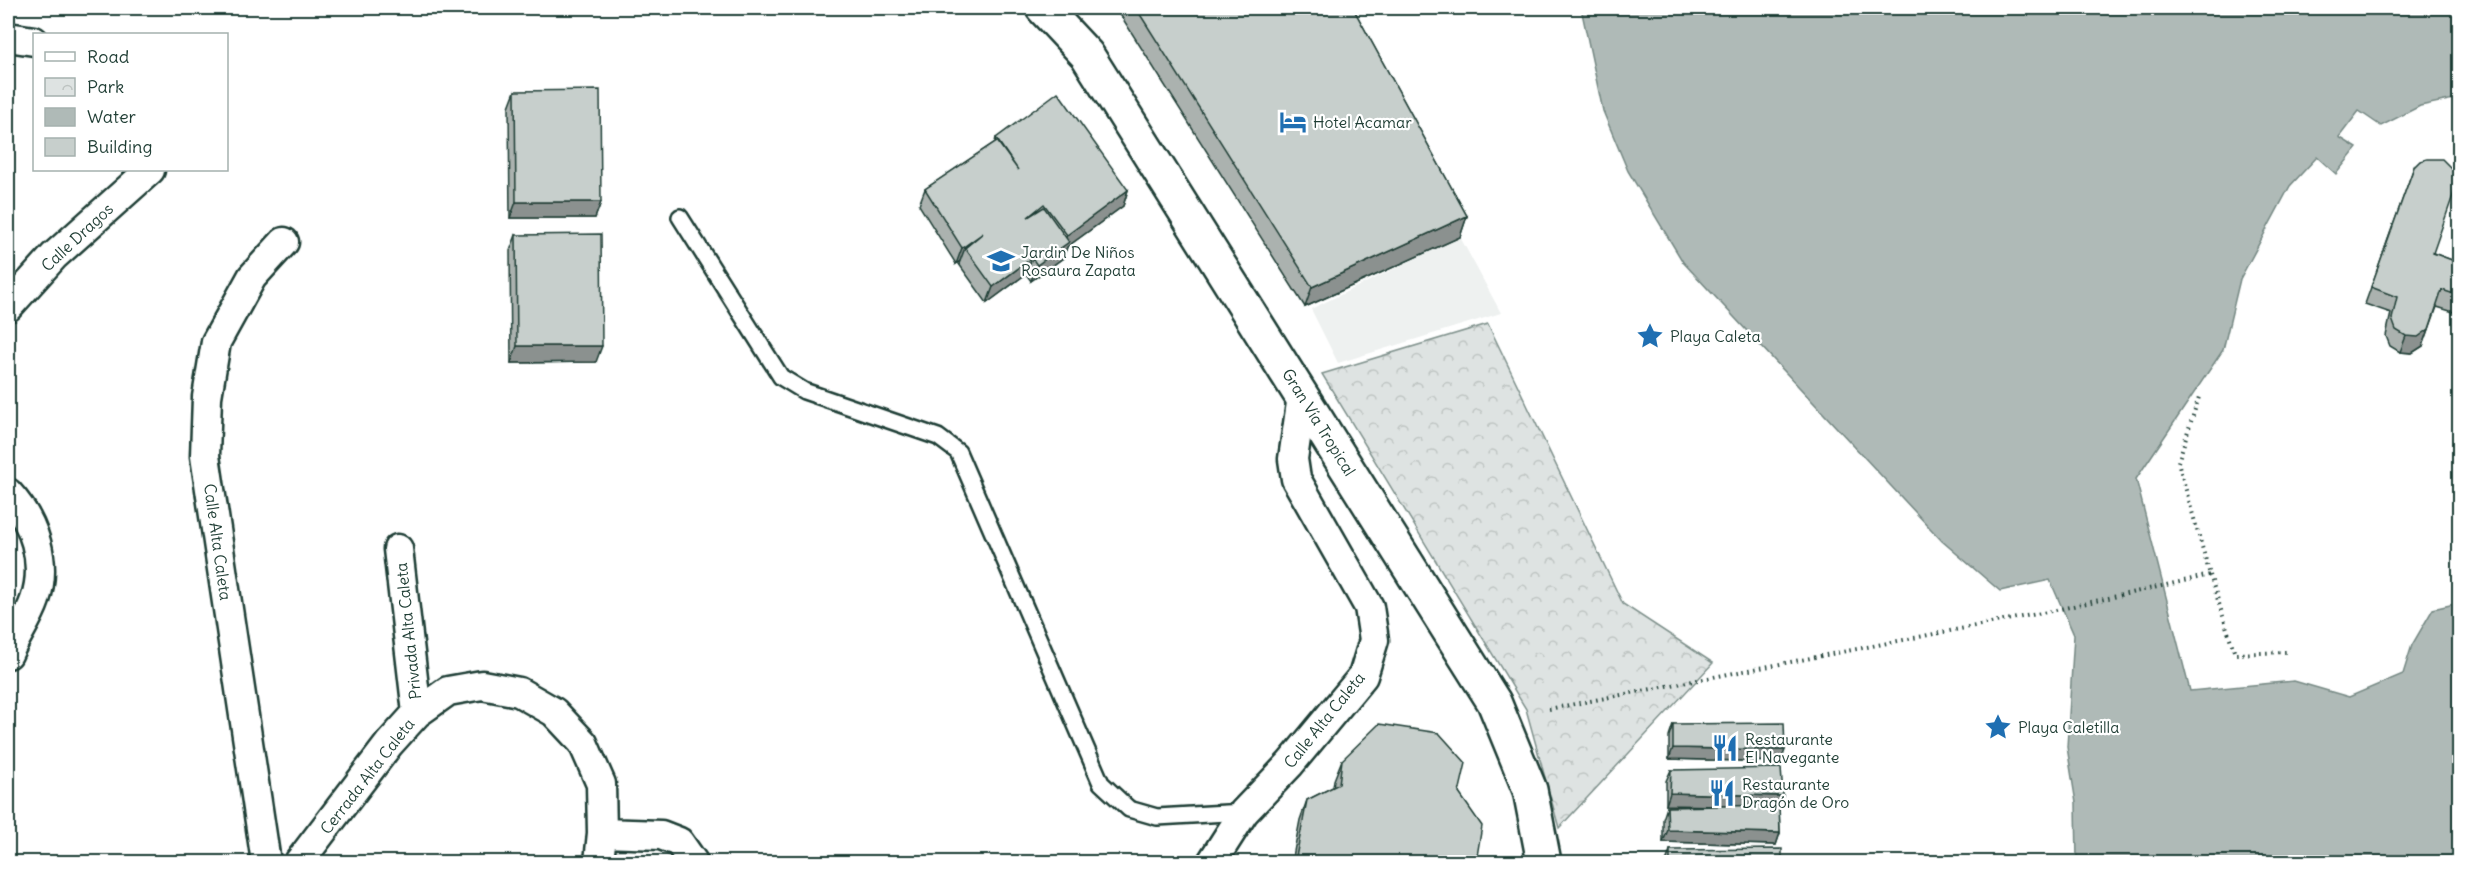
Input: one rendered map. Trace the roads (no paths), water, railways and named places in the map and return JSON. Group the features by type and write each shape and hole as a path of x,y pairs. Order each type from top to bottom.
{"main road":[{"name":"Gran Vía Tropical","path":"1043,8 1087,55 1494,702 1530,790 1544,862"}],"street":[{"path":"8,37 33,41"},
{"name":"Calle Dragos","path":"8,307 54,256 149,171"},
{"name":"Calle Alta Caleta","path":"266,862 205,456 207,397 216,342 252,277 284,242"},
{"name":"Calle Alta Caleta","path":"1212,862 1244,812 1290,764 1363,676 1374,640 1369,607 1296,479 1293,459 1302,396"},
{"path":"8,493 19,505 34,533 41,568 36,600 8,654"},
{"name":"Privada Alta Caleta","path":"398,549 417,713"},
{"name":"Cerrada Alta Caleta","path":"299,862 389,744 417,713 447,691 482,685 519,692 554,711 583,743 601,784 602,833 599,862"},
{"path":"602,833 661,835 679,842 693,862"}],"lane":[{"path":"680,217 781,377 804,391 938,437 958,452 1101,783 1129,809 1157,817 1244,812"}],"water":[{"path":"1581,8 2459,8 2459,98 2420,106 2381,126 2359,111 2339,137 2357,148 2336,174 2317,157 2290,186 2240,279 2223,350 2136,479 2190,691 2294,681 2349,697 2403,674 2412,645 2433,609 2459,603 2459,862 2077,862 2076,803 2067,747 2074,635 2050,580 2000,591 1942,541 1683,262 1628,171 1603,111"}],"place":[{"name":"Hotel Acamar","path":"1293,122"},
{"name":"Jardin De Niños Rosaura Zapata","path":"1001,261"},
{"name":"Playa Caleta","path":"1650,336"},
{"name":"Playa Caletilla","path":"1998,727"},
{"name":"Restaurante El Navegante","path":"1725,748"},
{"name":"Restaurante Dragón de Oro","path":"1722,793"}]}
